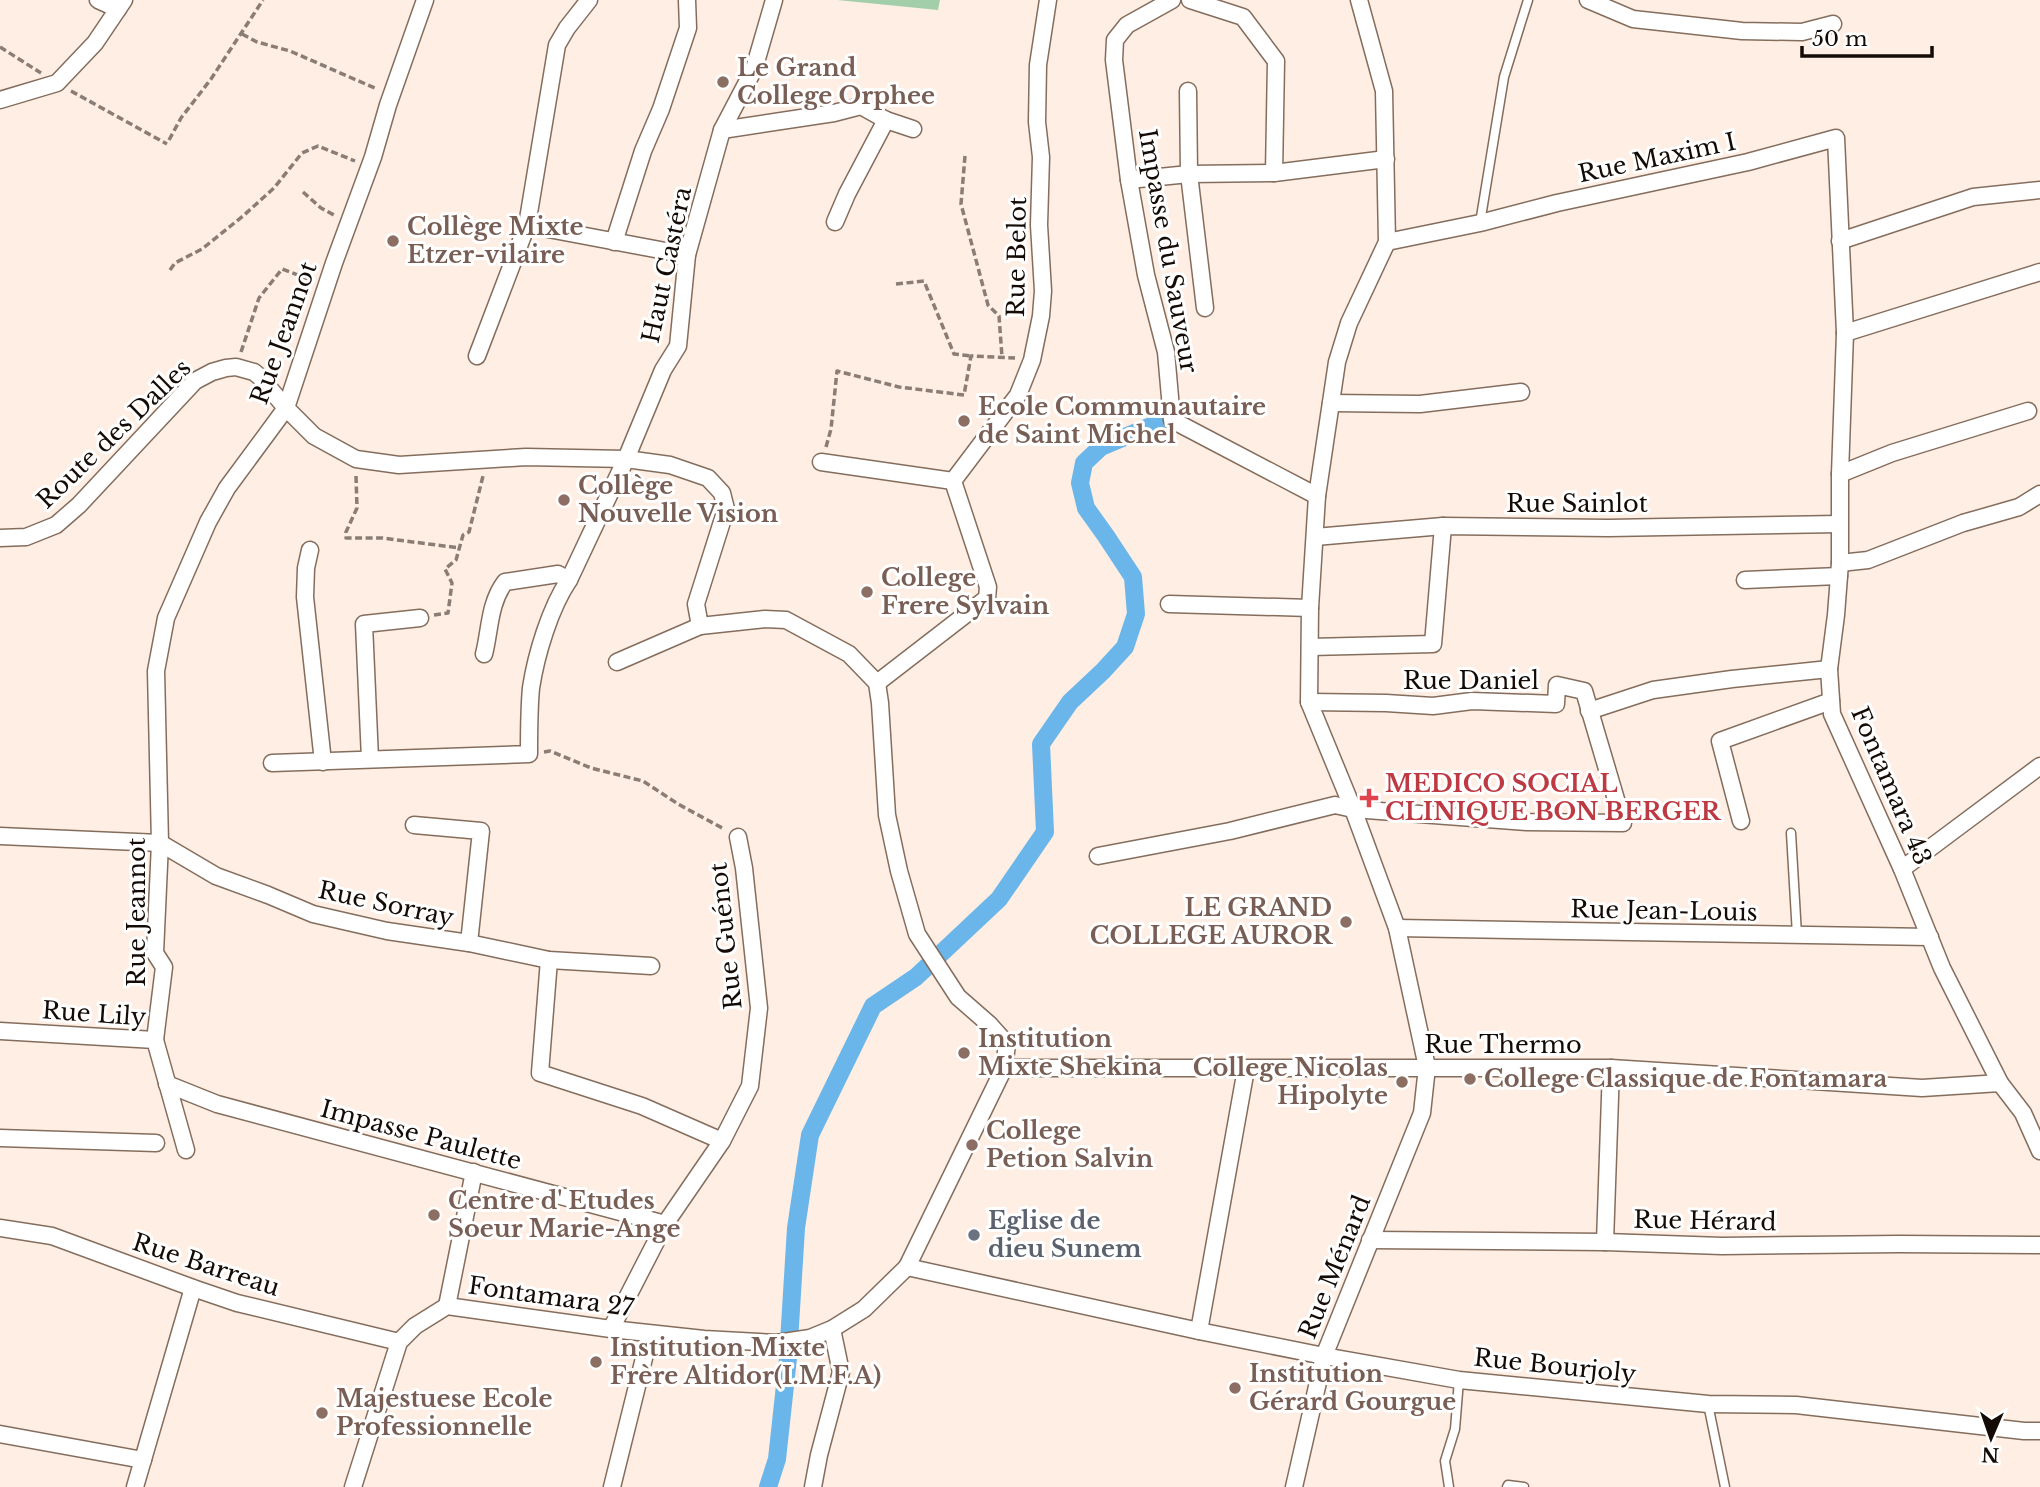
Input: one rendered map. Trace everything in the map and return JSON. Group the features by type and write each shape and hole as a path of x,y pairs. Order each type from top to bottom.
{"street":[{"path":"0,100 57,83 95,43 121,5 98,0"},
{"name":"Rue Jeannot","path":"155,1040 164,967 155,953 160,843 156,671 166,618 208,522 227,488 286,408 425,0"},
{"path":"477,356 527,225 556,46 589,0"},
{"path":"614,242 643,151 661,109 688,28 687,0"},
{"name":"Haut Castéra","path":"528,754 531,688 545,629 558,595 569,580 626,459 663,370 678,346 687,255 722,130 754,69 774,0"},
{"name":"Rue Belot","path":"953,481 1018,395 1032,360 1041,316 1043,291 1039,225 1041,157 1037,122 1038,65 1048,0"},
{"name":"Impasse du Sauveur","path":"1172,0 1127,25 1115,40 1114,60 1129,180 1146,275 1166,352 1172,420 1317,496"},
{"path":"1190,0 1243,18 1276,61 1274,173"},
{"path":"1309,702 1310,608 1317,496 1336,362 1349,323 1387,242 1384,91 1359,0"},
{"path":"1588,0 1633,19 1742,31 1802,32 1833,24"},
{"path":"1188,91 1189,174 1205,308"},
{"path":"722,130 834,113 861,106 886,120 913,129"},
{"path":"835,222 886,120"},
{"name":"Rue Maxim I","path":"1387,242 1748,162 1836,138 1840,241"},
{"path":"1129,180 1189,174 1274,173 1386,159"},
{"path":"1840,241 1973,197 2040,190"},
{"path":"527,225 687,255"},
{"name":"Fontamara 43","path":"1840,241 1845,332 1839,570 1829,669 1832,714 1902,869 1942,968 2000,1083 2023,1113 2040,1151"},
{"path":"1845,332 2040,272"},
{"path":"236,367 245,368 260,377 314,436 356,458 399,465 526,457 626,459 670,465 708,478 722,493 726,509 696,604 700,626"},
{"name":"Route des Dalles","path":"0,538 26,537 56,526 195,381 212,372 236,367"},
{"path":"1331,403 1420,404 1521,392"},
{"path":"1840,474 1892,453 2028,411"},
{"path":"821,462 953,481 988,587 987,598 877,683"},
{"path":"1745,580 1839,570 1963,523 2019,507 2040,495"},
{"name":"Rue Sainlot","path":"1315,537 1443,526 1608,528 1839,524"},
{"path":"1310,647 1433,644 1443,526"},
{"path":"310,550 305,597 323,762"},
{"path":"484,654 491,616 500,588 505,582 558,574 569,580"},
{"path":"1170,604 1310,608"},
{"path":"370,759 363,624 420,618"},
{"path":"617,662 700,626 765,619 786,620 849,654 877,683 887,815 917,934 958,997 1007,1044 1004,1068 907,1267 864,1309 832,1329 841,1372 813,1487"},
{"path":"1589,711 1653,690 1829,669"},
{"name":"Rue Daniel","path":"1309,702 1433,706 1472,701 1556,704 1557,685 1584,691 1623,823 1527,822 1353,809"},
{"path":"1741,821 1720,741 1831,701"},
{"name":"Rue Ménard","path":"1294,1487 1324,1356 1422,1113 1427,1067 1397,928 1353,809 1309,702"},
{"path":"272,763 528,754"},
{"path":"1902,869 2040,766"},
{"path":"1098,856 1230,831 1335,805 1353,809"},
{"path":"414,825 481,831 469,943"},
{"name":"Rue Sorray","path":"0,836 160,843 216,876 313,914 387,931 469,943 549,960 651,966"},
{"name":"Rue Guénot","path":"611,1329 665,1224 722,1141 750,1086 759,1008 738,836"},
{"name":"Rue Jean-Louis","path":"1397,928 1930,937"},
{"path":"549,960 540,1073 642,1106 722,1141"},
{"name":"Rue Lily","path":"0,1031 155,1040 186,1150"},
{"name":"Rue Thermo","path":"1004,1068 1611,1068 1922,1088 2000,1083"},
{"path":"1605,1242 1611,1068"},
{"path":"1199,1331 1246,1069"},
{"name":"Impasse Paulette","path":"167,1084 217,1104 665,1224"},
{"path":"2023,1113 2040,1109"},
{"path":"0,1138 156,1143"},
{"path":"447,1306 474,1172"},
{"name":"Rue Barreau","path":"0,1228 52,1236 237,1303 399,1342"},
{"name":"Rue Hérard","path":"1370,1240 1723,1246 2040,1245"},
{"name":"Rue Bourjoly","path":"907,1267 1199,1331 1459,1380 1708,1404 1796,1405 2040,1432"},
{"path":"135,1487 193,1288"},
{"name":"Fontamara 27","path":"399,1342 415,1326 447,1306 650,1334 777,1343 810,1338 832,1329"},
{"path":"612,1487 650,1334"},
{"path":"352,1487 399,1342"},
{"path":"0,1434 143,1460"}],"lane":[{"path":"1480,223 1504,76 1528,0"},
{"path":"1791,833 1797,936"},
{"path":"1448,1487 1445,1461 1455,1429 1459,1380"},
{"path":"1708,1404 1725,1487"},
{"path":"1507,1487 1524,1487"}],"path":[{"path":"0,47 57,83 168,142 181,118 263,0"},
{"path":"241,33 257,42 290,51 391,96"},
{"path":"170,270 175,263 202,249 243,216 274,188 302,153 318,146 370,165"},
{"path":"965,156 961,204 988,305 999,316 1002,357"},
{"path":"303,192 321,208 348,223"},
{"path":"236,367 258,298 282,269 326,285"},
{"path":"896,284 924,281 954,354 1032,360"},
{"path":"821,462 831,429 837,371 899,387 964,395 971,356"},
{"path":"356,458 357,508 346,538 382,538 460,548"},
{"path":"420,618 448,613 452,583 445,569 456,560 463,535 469,533 486,460"},
{"path":"528,754 550,751 591,768 643,781 678,804 738,836"}],"green space":[{"path":"837,0 940,0 938,10"}],"waterway":[{"path":"768,1487 777,1459 788,1358 796,1228 810,1135 873,1006 916,977 999,899 1045,832 1041,744 1070,702 1125,647 1136,614 1133,577 1086,508 1080,483 1084,463 1101,447 1158,423"}],"place":[{"name":"Le Grand College Orphee","path":"723,82"},
{"name":"Collège Mixte Etzer-vilaire","path":"393,241"},
{"name":"Ecole Communautaire de Saint Michel","path":"964,421"},
{"name":"Collège Nouvelle Vision","path":"564,500"},
{"name":"College Frere Sylvain","path":"867,592"},
{"name":"MEDICO SOCIAL CLINIQUE BON BERGER","path":"1369,798"},
{"name":"LE GRAND COLLEGE AUROR","path":"1346,922"},
{"name":"Institution Mixte Shekina","path":"964,1053"},
{"name":"College Classique de Fontamara","path":"1470,1079"},
{"name":"College Nicolas Hipolyte","path":"1402,1082"},
{"name":"College Petion Salvin","path":"972,1145"},
{"name":"Centre d' Etudes Soeur Marie-Ange","path":"434,1215"},
{"name":"Eglise de dieu Sunem","path":"974,1235"},
{"name":"Institution Mixte Frère Altidor(I.M.F.A)","path":"596,1362"},
{"name":"Institution Gérard Gourgue","path":"1235,1388"},
{"name":"Majestuese Ecole Professionnelle","path":"322,1413"}]}
